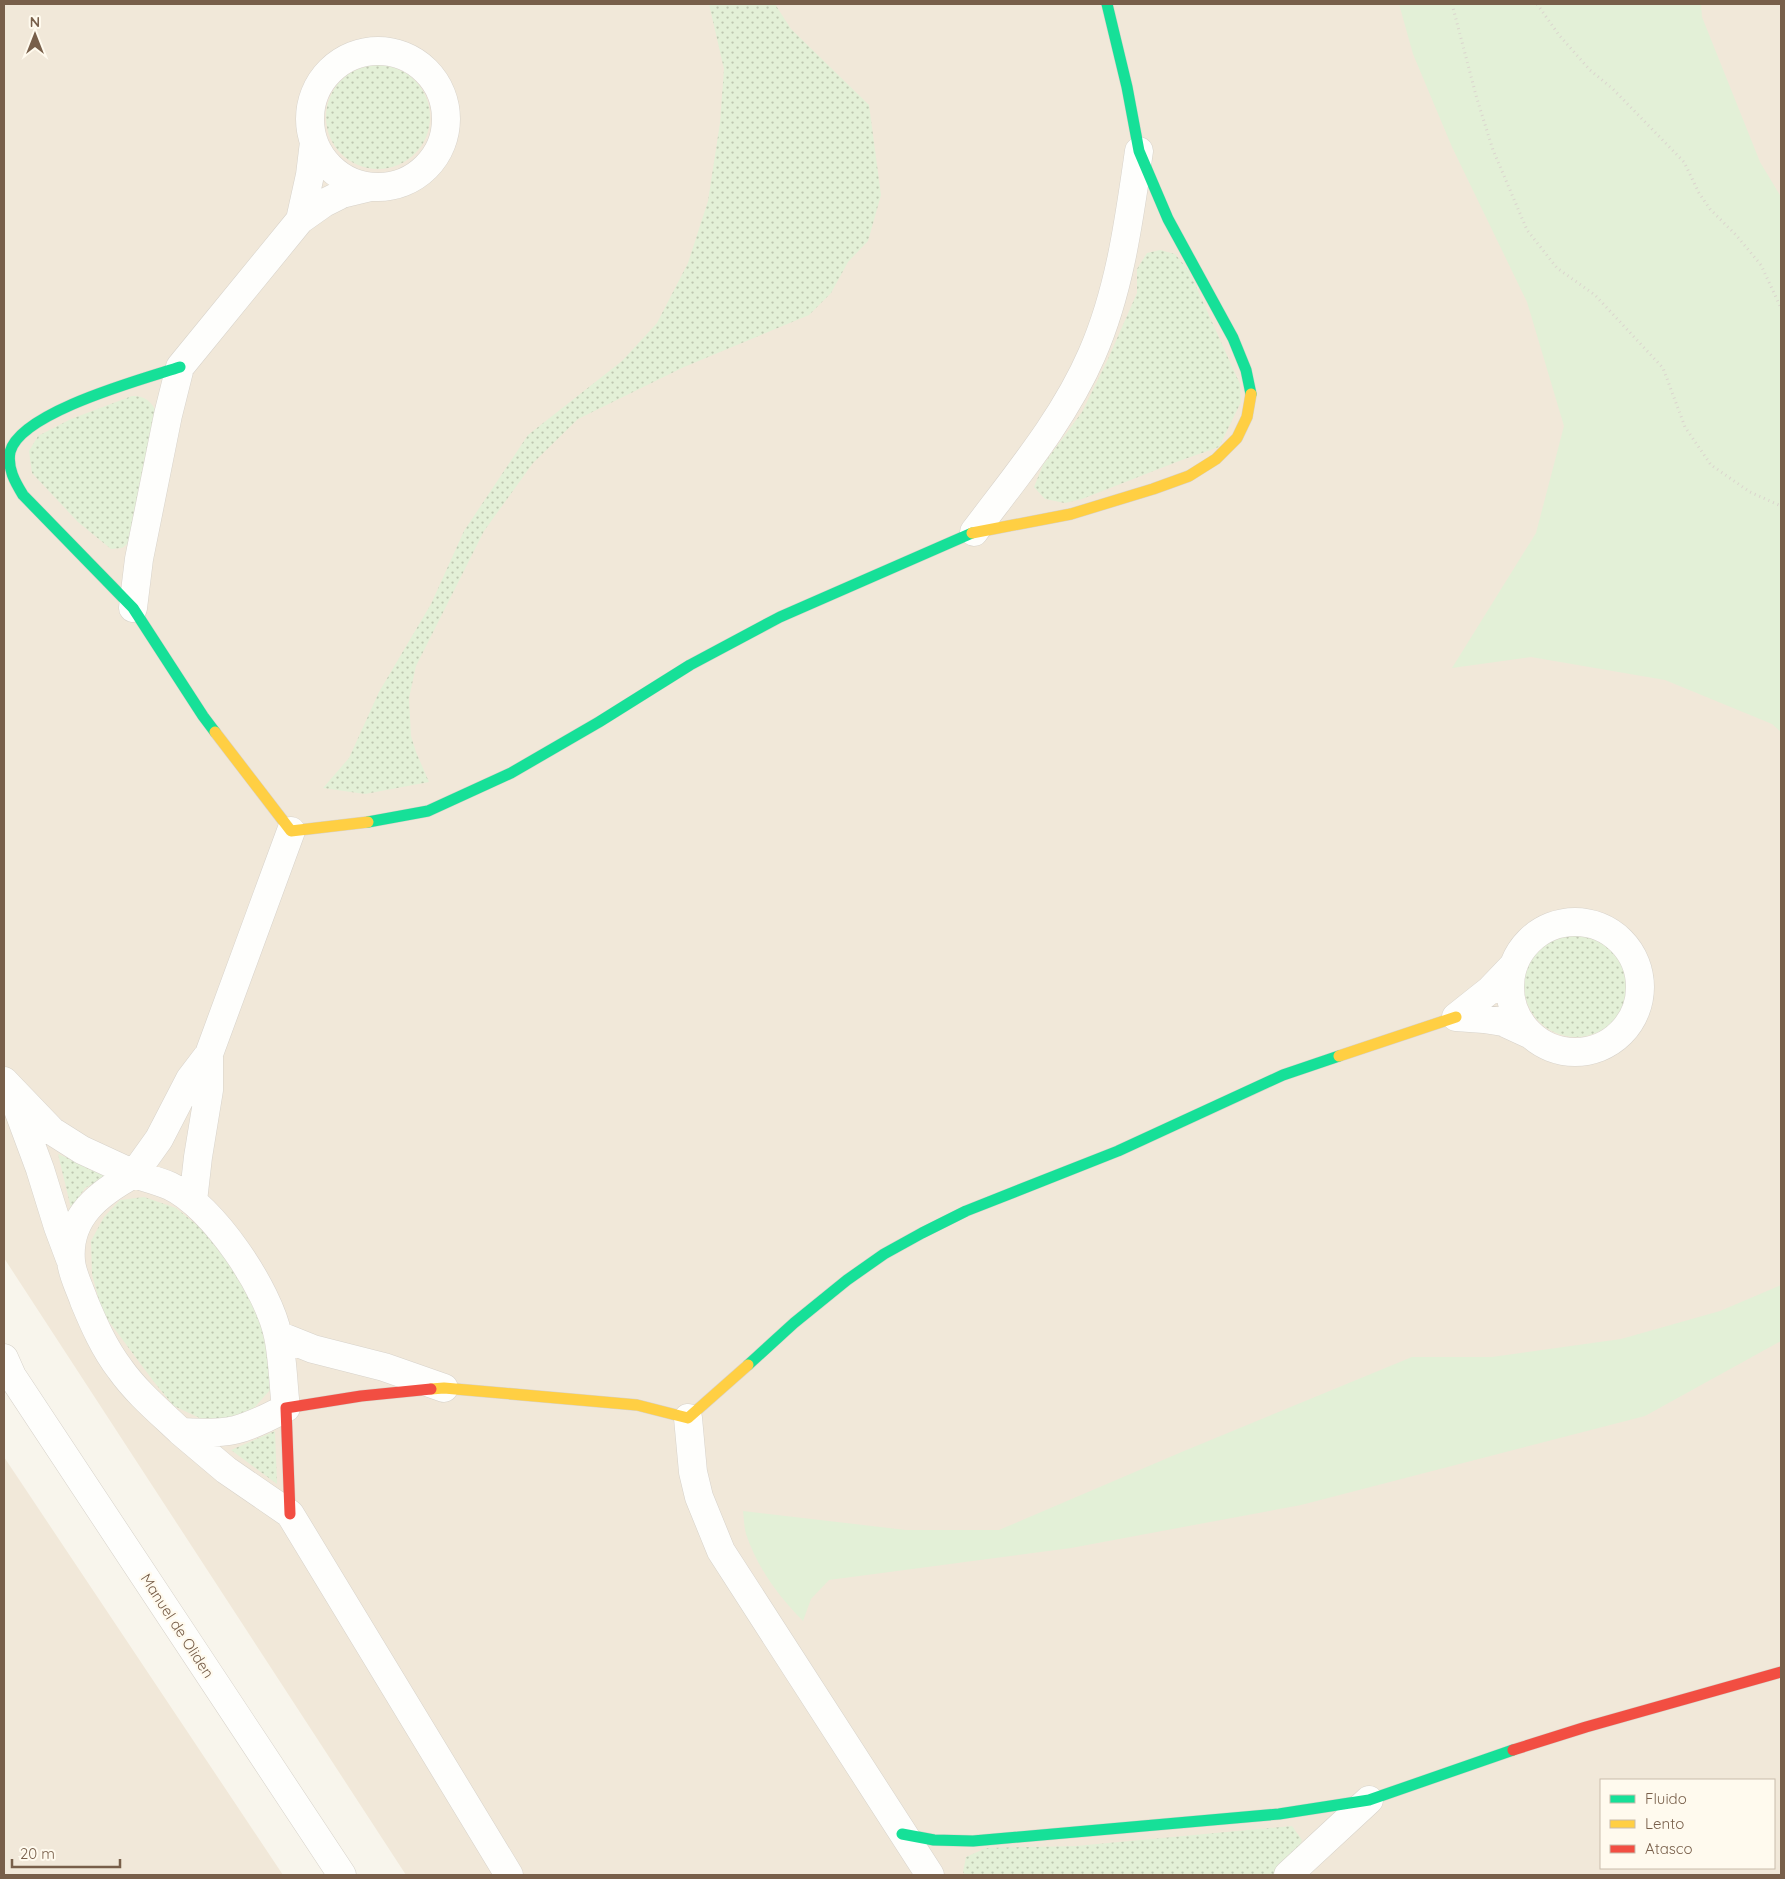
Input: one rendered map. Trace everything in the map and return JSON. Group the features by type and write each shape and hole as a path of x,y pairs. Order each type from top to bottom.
{"street":[{"path":"291,831 386,820 428,811 510,773 599,722 690,665 737,638 780,617 974,532 1071,514 1189,476 1216,459 1237,438 1247,417 1251,394 1246,370 1233,338 1168,219 1139,151 1127,87 1107,4"},
{"path":"133,608 141,550 168,415 180,366 300,220 324,203 342,194 370,187 394,186 416,177 433,160 444,140 447,116 442,93 430,74 411,59 389,51 365,52 343,60 325,75 314,96 310,119 314,142 310,175 300,220"},
{"path":"314,142 323,159 336,172 352,182 370,187"},
{"path":"974,532 1065,406 1092,354 1113,295 1128,228 1139,151"},
{"path":"180,366 108,389 47,416 24,431 13,446 9,461 12,476 23,495 133,608 203,716 291,831"},
{"path":"71,1262 77,1225 89,1206 108,1188 134,1174 159,1139 190,1079 209,1054 291,831"},
{"path":"688,1418 794,1322 847,1280 884,1254 966,1210 1118,1151 1283,1075 1456,1017 1490,990 1512,967 1523,947 1539,932 1560,923 1583,922 1604,928 1622,942 1635,960 1640,982 1638,1004 1628,1025 1612,1040 1592,1050 1569,1052 1548,1046 1529,1034 1503,1022 1456,1017"},
{"path":"1512,967 1509,985 1511,1003 1518,1020 1529,1034"},
{"path":"193,1201 209,1090 209,1054"},
{"path":"7,1086 52,1131 82,1150 134,1174 170,1186 193,1201 236,1250 260,1288 278,1334 286,1408 290,1514"},
{"path":"7,1086 40,1169 58,1227 96,1332 119,1369 141,1394 181,1432 226,1470 290,1514 509,1875"},
{"path":"278,1334 314,1349 384,1367 444,1388"},
{"name":"Manuel de Oliden","path":"6,1368 342,1875"},
{"path":"181,1432 214,1434 230,1432 253,1426 286,1408 361,1396 444,1388 637,1405 688,1418"},
{"path":"688,1418 693,1472 699,1498 721,1551 930,1875"},
{"path":"902,1834 934,1840 973,1841 1279,1814 1369,1800 1494,1756 1781,1672"},
{"path":"1288,1875 1369,1800"}],"path":[{"path":"1452,4 1476,99 1493,150 1527,230 1557,268 1595,295 1663,368 1685,427 1711,465 1750,492 1781,506"},
{"path":"1537,4 1559,35 1590,70 1613,89 1684,162 1699,193 1710,209 1762,265 1781,308"}],"shaded area":[{"path":"4,4 1781,4 1781,1875 406,1875 4,1258"},
{"path":"4,1457 283,1875 4,1875"}],"green space":[{"path":"709,4 775,4 791,29 869,105 881,195 868,241 848,262 831,293 809,315 684,367 578,419 533,463 484,531 416,666 409,698 411,736 429,782 365,794 323,788 349,758 379,692 431,604 464,531 528,435 622,361 657,323 688,263 708,201 720,123 724,69"},
{"path":"1399,4 1701,4 1702,17 1760,162 1781,197 1781,732 1772,724 1665,680 1531,657 1452,668 1536,533 1564,426 1527,302 1452,147 1413,54"},
{"path":"378,65 398,69 415,80 426,97 430,117 426,137 415,154 398,165 378,169 358,165 341,154 330,137 326,117 330,97 341,80 358,69"},
{"path":"1160,250 1175,254 1189,271 1240,384 1241,402 1219,447 1082,499 1065,503 1045,499 1034,487 1043,465 1082,412 1108,359 1137,293 1137,269 1147,253"},
{"path":"132,396 146,399 159,417 131,541 122,548 111,549 78,522 32,473 29,451 38,436 71,419"},
{"path":"1576,933 1596,937 1613,948 1624,965 1628,985 1624,1005 1613,1022 1596,1033 1576,1037 1556,1033 1539,1022 1528,1005 1524,985 1528,965 1539,948 1556,937"},
{"path":"58,1154 109,1175 85,1188 71,1208"},
{"path":"144,1197 176,1208 219,1243 251,1295 272,1357 270,1390 254,1408 229,1418 206,1421 174,1406 102,1312 92,1274 91,1241 104,1217 120,1200"},
{"path":"1781,1285 1781,1341 1645,1416 1301,1505 1071,1548 829,1580 811,1599 803,1621 770,1581 756,1558 745,1531 743,1511 906,1530 999,1530 1412,1357 1492,1357 1621,1339 1720,1311"},
{"path":"275,1431 277,1484 231,1450"},
{"path":"1292,1826 1302,1840 1297,1853 1273,1875 965,1875 963,1872 966,1857 986,1848 1076,1846"}],"traffic: fast":[{"path":"1107,4 1127,87 1139,151 1168,219 1233,338 1246,370 1251,394"},
{"path":"180,367 85,399 58,411 19,437 10,452 9,458 15,480 23,495 133,608 215,732"},
{"path":"368,822 428,811 511,773 599,722 690,665 780,617 972,533"},
{"path":"748,1365 794,1323 847,1280 884,1254 922,1233 966,1211 1118,1151 1283,1075 1339,1056"},
{"path":"902,1834 934,1840 973,1841 1279,1814 1369,1800 1513,1750"}],"traffic: slow":[{"path":"972,533 1071,514 1189,476 1216,459 1237,438 1247,417 1251,394"},
{"path":"215,732 291,831 368,822"},
{"path":"1339,1056 1456,1017"},
{"path":"431,1389 444,1388 637,1405 688,1418 748,1365"}],"traffic: jam":[{"path":"290,1514 286,1408 361,1396 431,1389"},
{"path":"1513,1750 1586,1727 1781,1672"}]}
